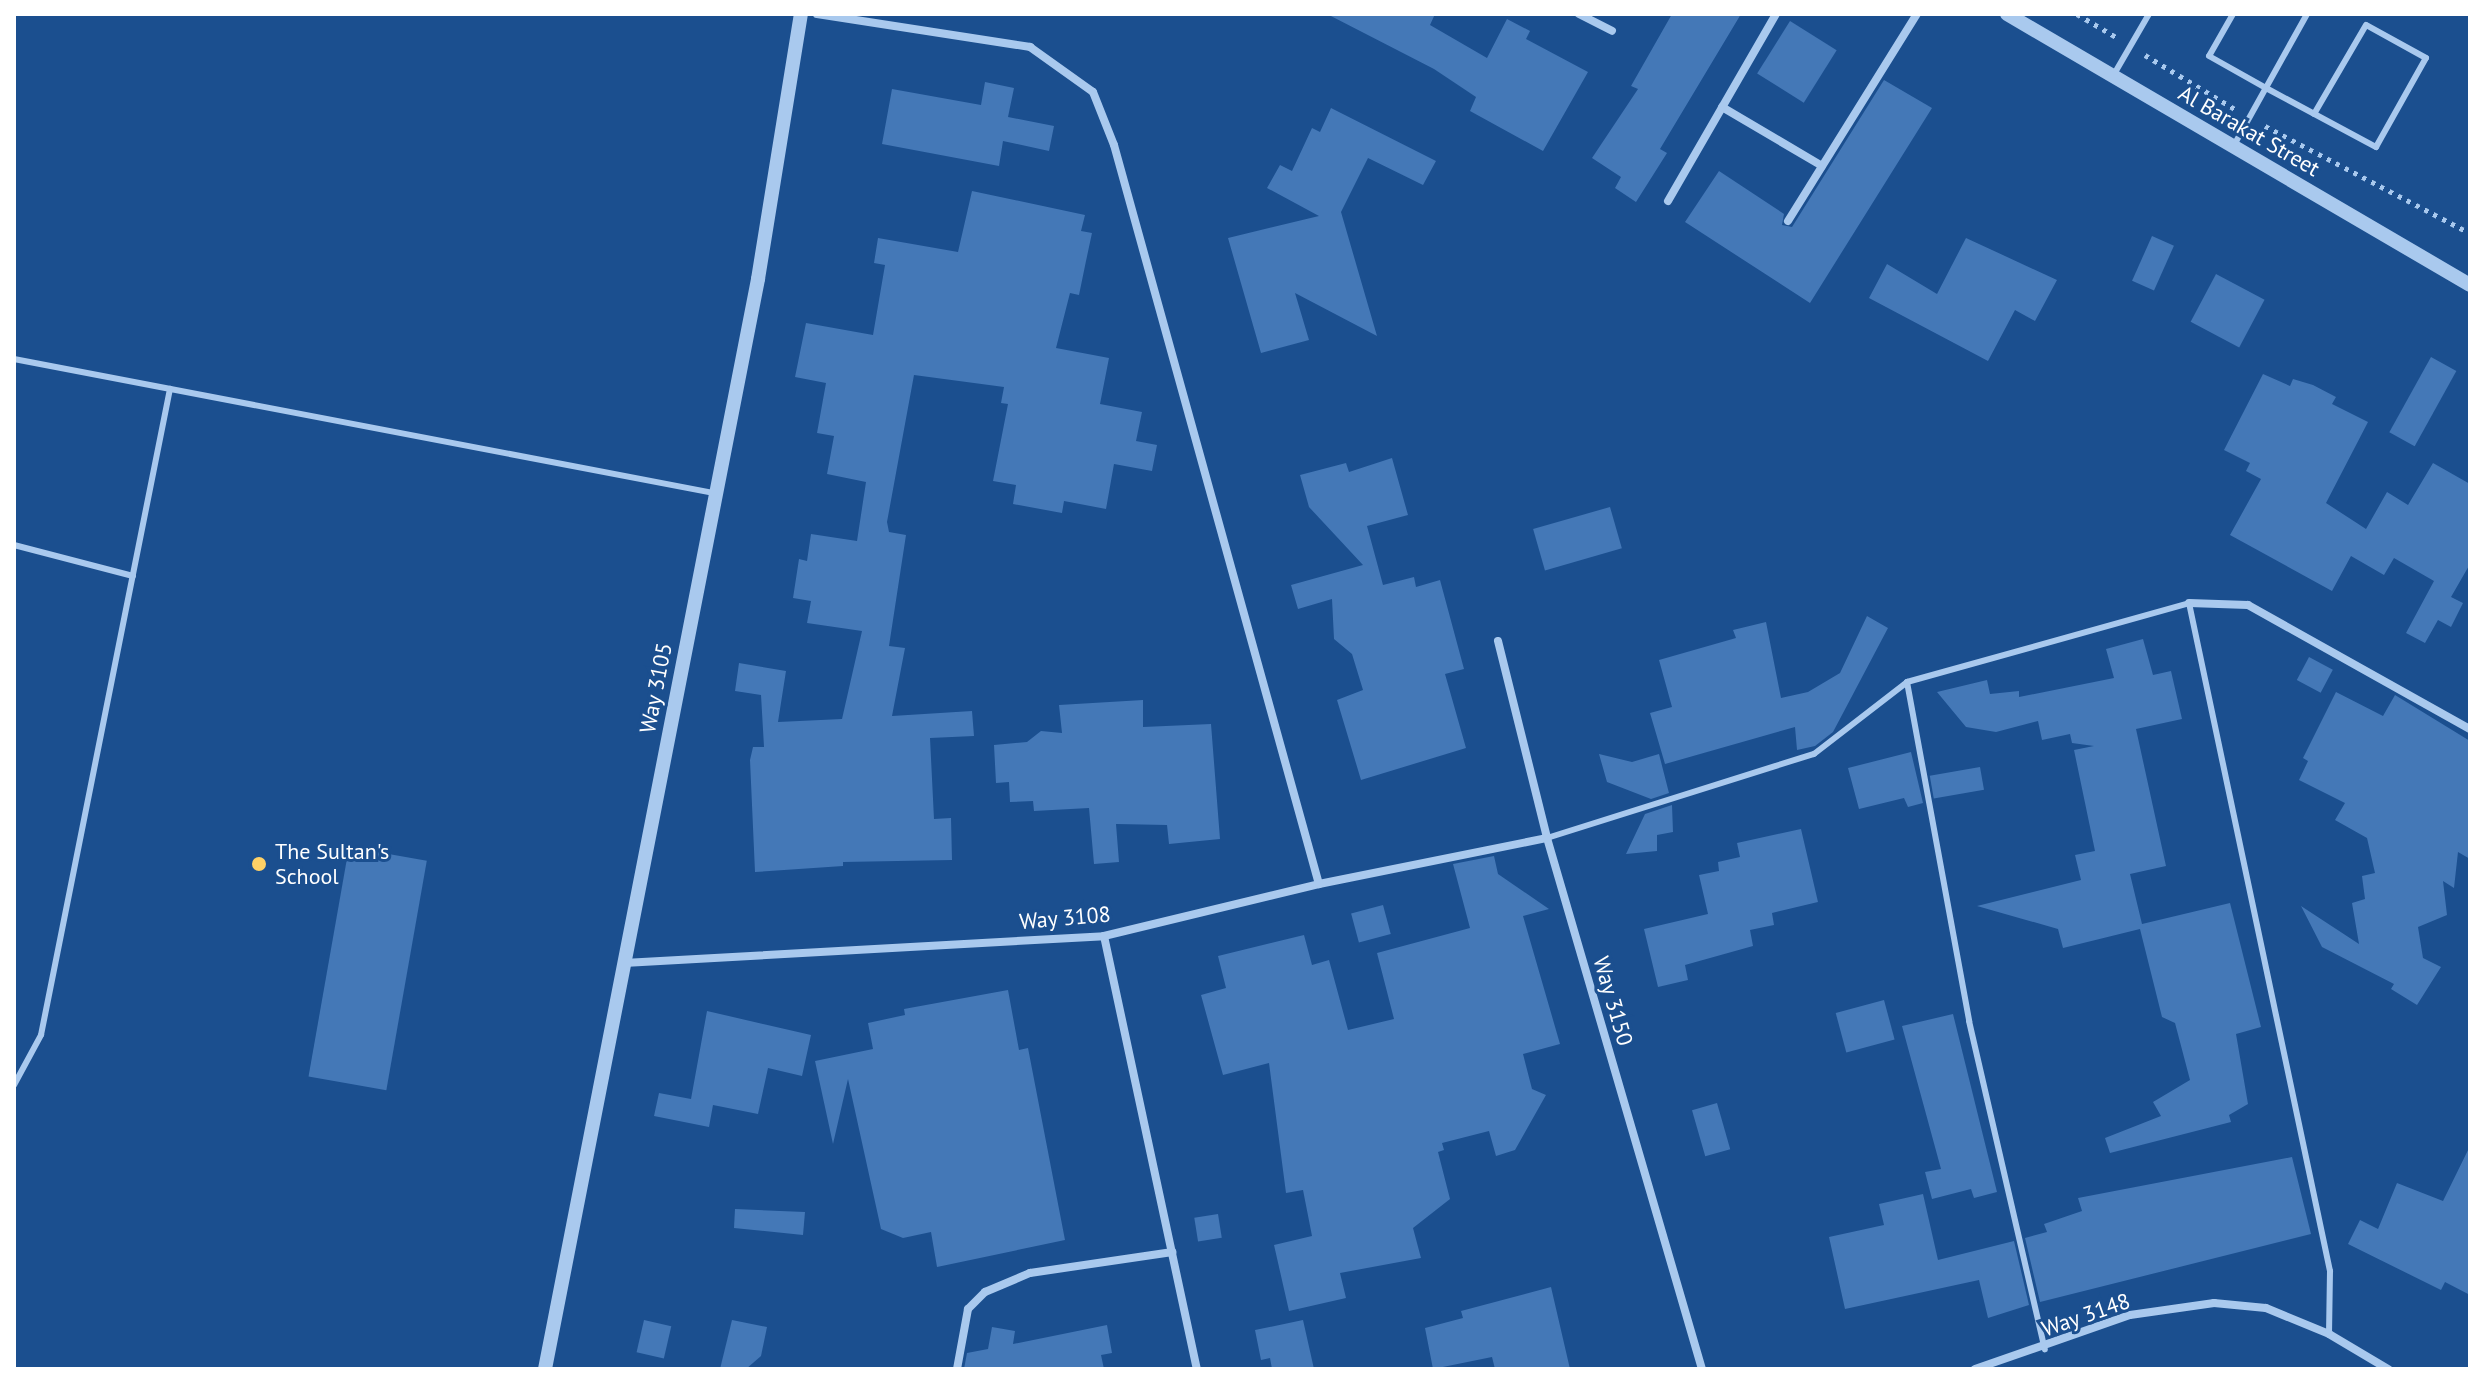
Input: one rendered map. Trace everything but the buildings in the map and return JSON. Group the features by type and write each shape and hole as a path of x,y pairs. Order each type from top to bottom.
{"street":[{"name":"Way 3105","path":"545,1369 716,494 801,14"},
{"path":"817,14 1030,47 1093,92 1114,145 1319,884"},
{"path":"1579,14 1612,31"},
{"path":"1668,201 1776,14"},
{"path":"1788,221 1917,14"},
{"name":"Al Barakat Street","path":"2007,14 2470,285"},
{"path":"1722,107 1822,166"},
{"path":"2189,603 2248,605 2470,729"},
{"name":"Way 3150","path":"1498,641 1547,838 1702,1369"},
{"name":"Way 3108","path":"624,963 1104,936 1319,884 1547,838"},
{"path":"1104,936 1197,1369"},
{"path":"957,1369 968,1309 985,1292 1030,1273 1172,1252"},
{"name":"Way 3148","path":"1975,1369 2045,1349 2130,1315 2214,1303 2266,1308 2329,1334 2388,1369"}],"lane":[{"path":"2113,76 2149,14"},
{"path":"2233,14 2209,56 2266,88 2314,114 2376,147 2426,58 2366,25 2314,114"},
{"path":"2233,147 2307,14"},
{"path":"14,359 716,494"},
{"path":"14,1085 41,1035 170,389"},
{"path":"14,545 133,576"},
{"path":"1547,838 1814,754 1907,682 2189,603 2330,1271 2329,1334"},
{"path":"1907,682 1969,1021 2045,1349"}],"path":[{"path":"2077,14 2249,118 2470,233"}],"place":[{"name":"The Sultan's School","path":"259,864"}]}
